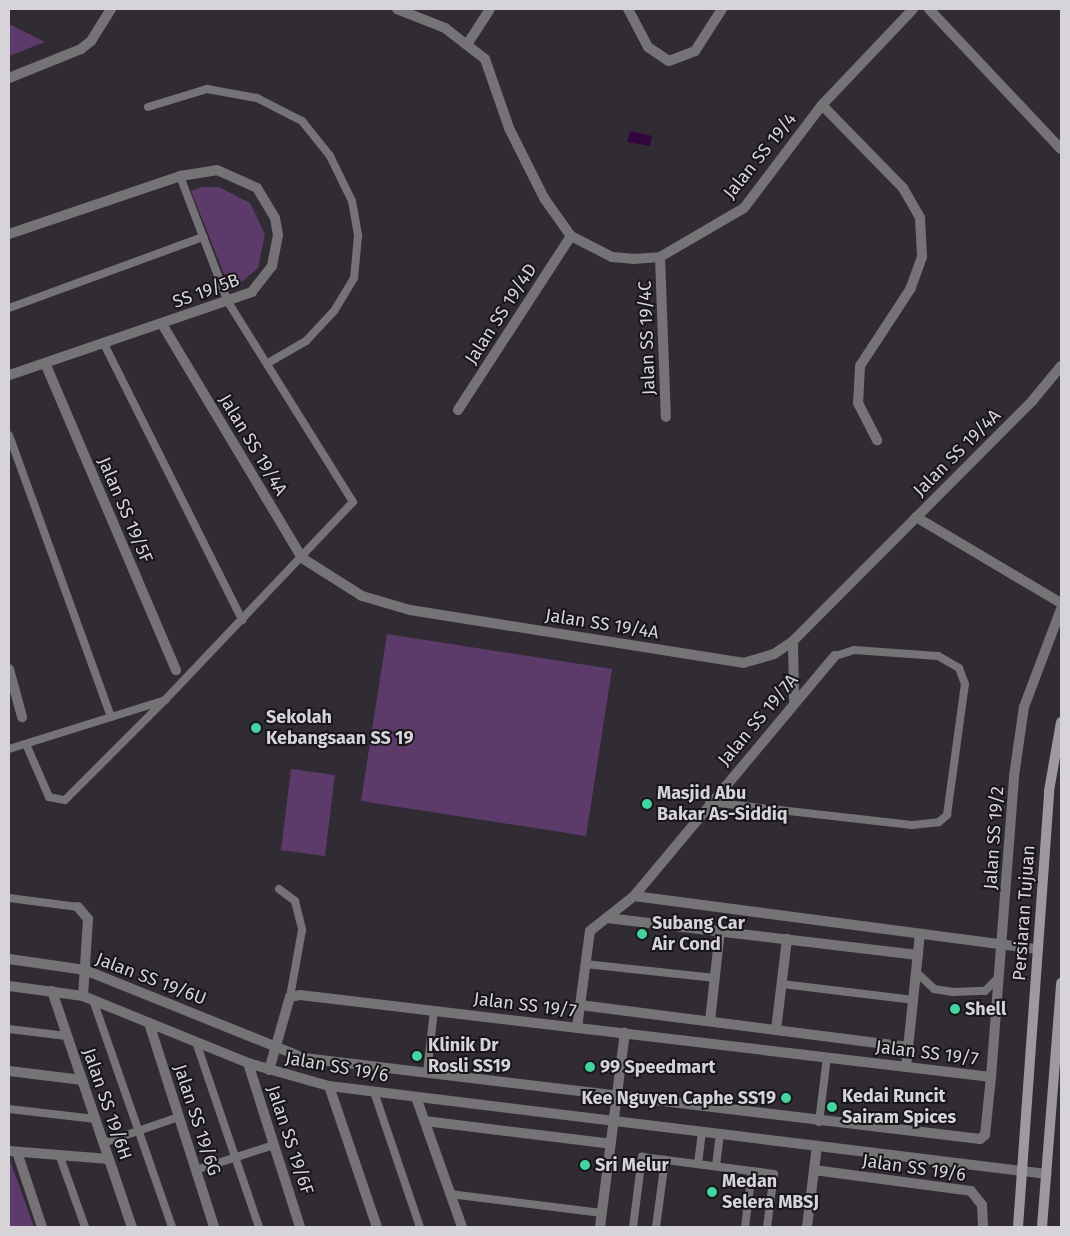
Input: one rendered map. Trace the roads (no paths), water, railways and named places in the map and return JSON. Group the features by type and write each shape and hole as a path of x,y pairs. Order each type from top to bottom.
{"main road":[{"name":"Persiaran Tujuan","path":"1018,1227 1050,791 1061,722"},
{"path":"1042,1227 1061,983"}],"street":[{"path":"9,78 81,49 111,9"},
{"path":"397,9 421,16 468,43 485,60 509,128 544,198 571,236 612,257 660,257"},
{"path":"468,43 490,9"},
{"path":"628,9 648,47 669,61 695,51 722,9"},
{"name":"Jalan SS 19/4","path":"660,257 744,208 822,105 913,9"},
{"path":"929,9 1061,150"},
{"path":"822,105 904,188 920,218 922,257 911,288 860,366 858,403 877,440"},
{"name":"SS 19/5B","path":"9,234 180,176 217,170 243,178 257,188 276,218 278,235 272,266 252,292 228,302 9,375"},
{"name":"Jalan SS 19/4D","path":"458,410 571,236"},
{"name":"Jalan SS 19/4C","path":"660,257 666,417"},
{"name":"Jalan SS 19/4A","path":"162,324 302,558 362,596 410,610 743,663 774,654 793,641 1033,400 1061,366"},
{"name":"Jalan SS 19/5F","path":"46,363 176,670"},
{"path":"916,517 1061,603"},
{"name":"Jalan SS 19/2","path":"991,1077 1004,945 1014,776 1024,707 1061,609"},
{"path":"793,641 794,701"},
{"name":"Jalan SS 19/7A","path":"577,1028 590,931 634,896 709,802 794,701 835,656"},
{"path":"9,669 22,717"},
{"path":"634,896 1038,949"},
{"path":"78,907 88,919 83,996"},
{"path":"607,918 918,955"},
{"path":"710,1021 720,931"},
{"path":"906,1067 920,934"},
{"path":"776,1030 787,939"},
{"name":"Jalan SS 19/6U","path":"9,960 85,970 277,1047"},
{"name":"Jalan SS 19/6","path":"9,986 83,996 269,1070 328,1086 1047,1174"},
{"name":"Jalan SS 19/6H","path":"52,991 132,1227"},
{"path":"269,1070 290,997"},
{"name":"Jalan SS 19/7","path":"277,1047 304,1058 617,1097 973,1141 985,1135 991,1077 434,1011 290,997"},
{"path":"580,1005 908,1047"},
{"name":"Jalan SS 19/6G","path":"149,1023 214,1227"},
{"path":"600,1227 625,1033"},
{"name":"Jalan SS 19/6F","path":"248,1062 300,1227"},
{"path":"9,1071 82,1080"},
{"path":"328,1086 376,1227"},
{"path":"416,1097 462,1227"},
{"path":"425,1121 611,1144"},
{"path":"807,1227 817,1146"},
{"path":"42,1227 13,1152 60,1157 109,1159"},
{"name":"Jalan SS 19/6","path":"814,1170 970,1190 982,1206 983,1227"}],"lane":[{"path":"148,107 207,89 257,98 302,121 330,156 352,201 358,236 354,278 334,311 306,341 268,363"},
{"path":"26,744 49,797 65,800 165,700 302,558 353,502 268,363 228,302 180,176"},
{"path":"9,308 204,238"},
{"path":"104,344 242,620"},
{"path":"9,436 111,717"},
{"path":"709,802 912,825 939,822 947,815 965,684 959,668 938,656 854,650 835,656"},
{"path":"9,749 165,700"},
{"path":"279,889 295,901 302,930 290,997"},
{"path":"9,898 78,907"},
{"path":"585,964 715,978"},
{"path":"916,972 934,989 970,993 990,988 1001,974"},
{"path":"782,984 914,1000"},
{"path":"93,1000 172,1227"},
{"path":"427,1073 434,1011"},
{"path":"9,1030 67,1036"},
{"path":"196,1042 259,1227"},
{"path":"819,1122 827,1057"},
{"path":"374,1092 420,1227"},
{"path":"9,1109 95,1119"},
{"path":"103,1143 179,1117"},
{"path":"698,1164 702,1132"},
{"path":"716,1166 720,1134"},
{"path":"196,1170 274,1144"},
{"path":"60,1157 85,1227"},
{"path":"633,1227 642,1157 774,1174 767,1227"},
{"path":"656,1227 665,1160"},
{"path":"745,1227 752,1171"},
{"path":"450,1194 602,1213"}],"place":[{"name":"Sekolah Kebangsaan SS 19","path":"256,728"},
{"name":"Masjid Abu Bakar As-Siddiq","path":"647,804"},
{"name":"Subang Car Air Cond","path":"642,934"},
{"name":"Shell","path":"955,1009"},
{"name":"Klinik Dr Rosli SS19","path":"417,1056"},
{"name":"99 Speedmart","path":"590,1067"},
{"name":"Kee Nguyen Caphe SS19","path":"786,1098"},
{"name":"Kedai Runcit Sairam Spices","path":"832,1107"},
{"name":"Sri Melur","path":"585,1165"},
{"name":"Medan Selera MBSJ","path":"712,1192"}]}
